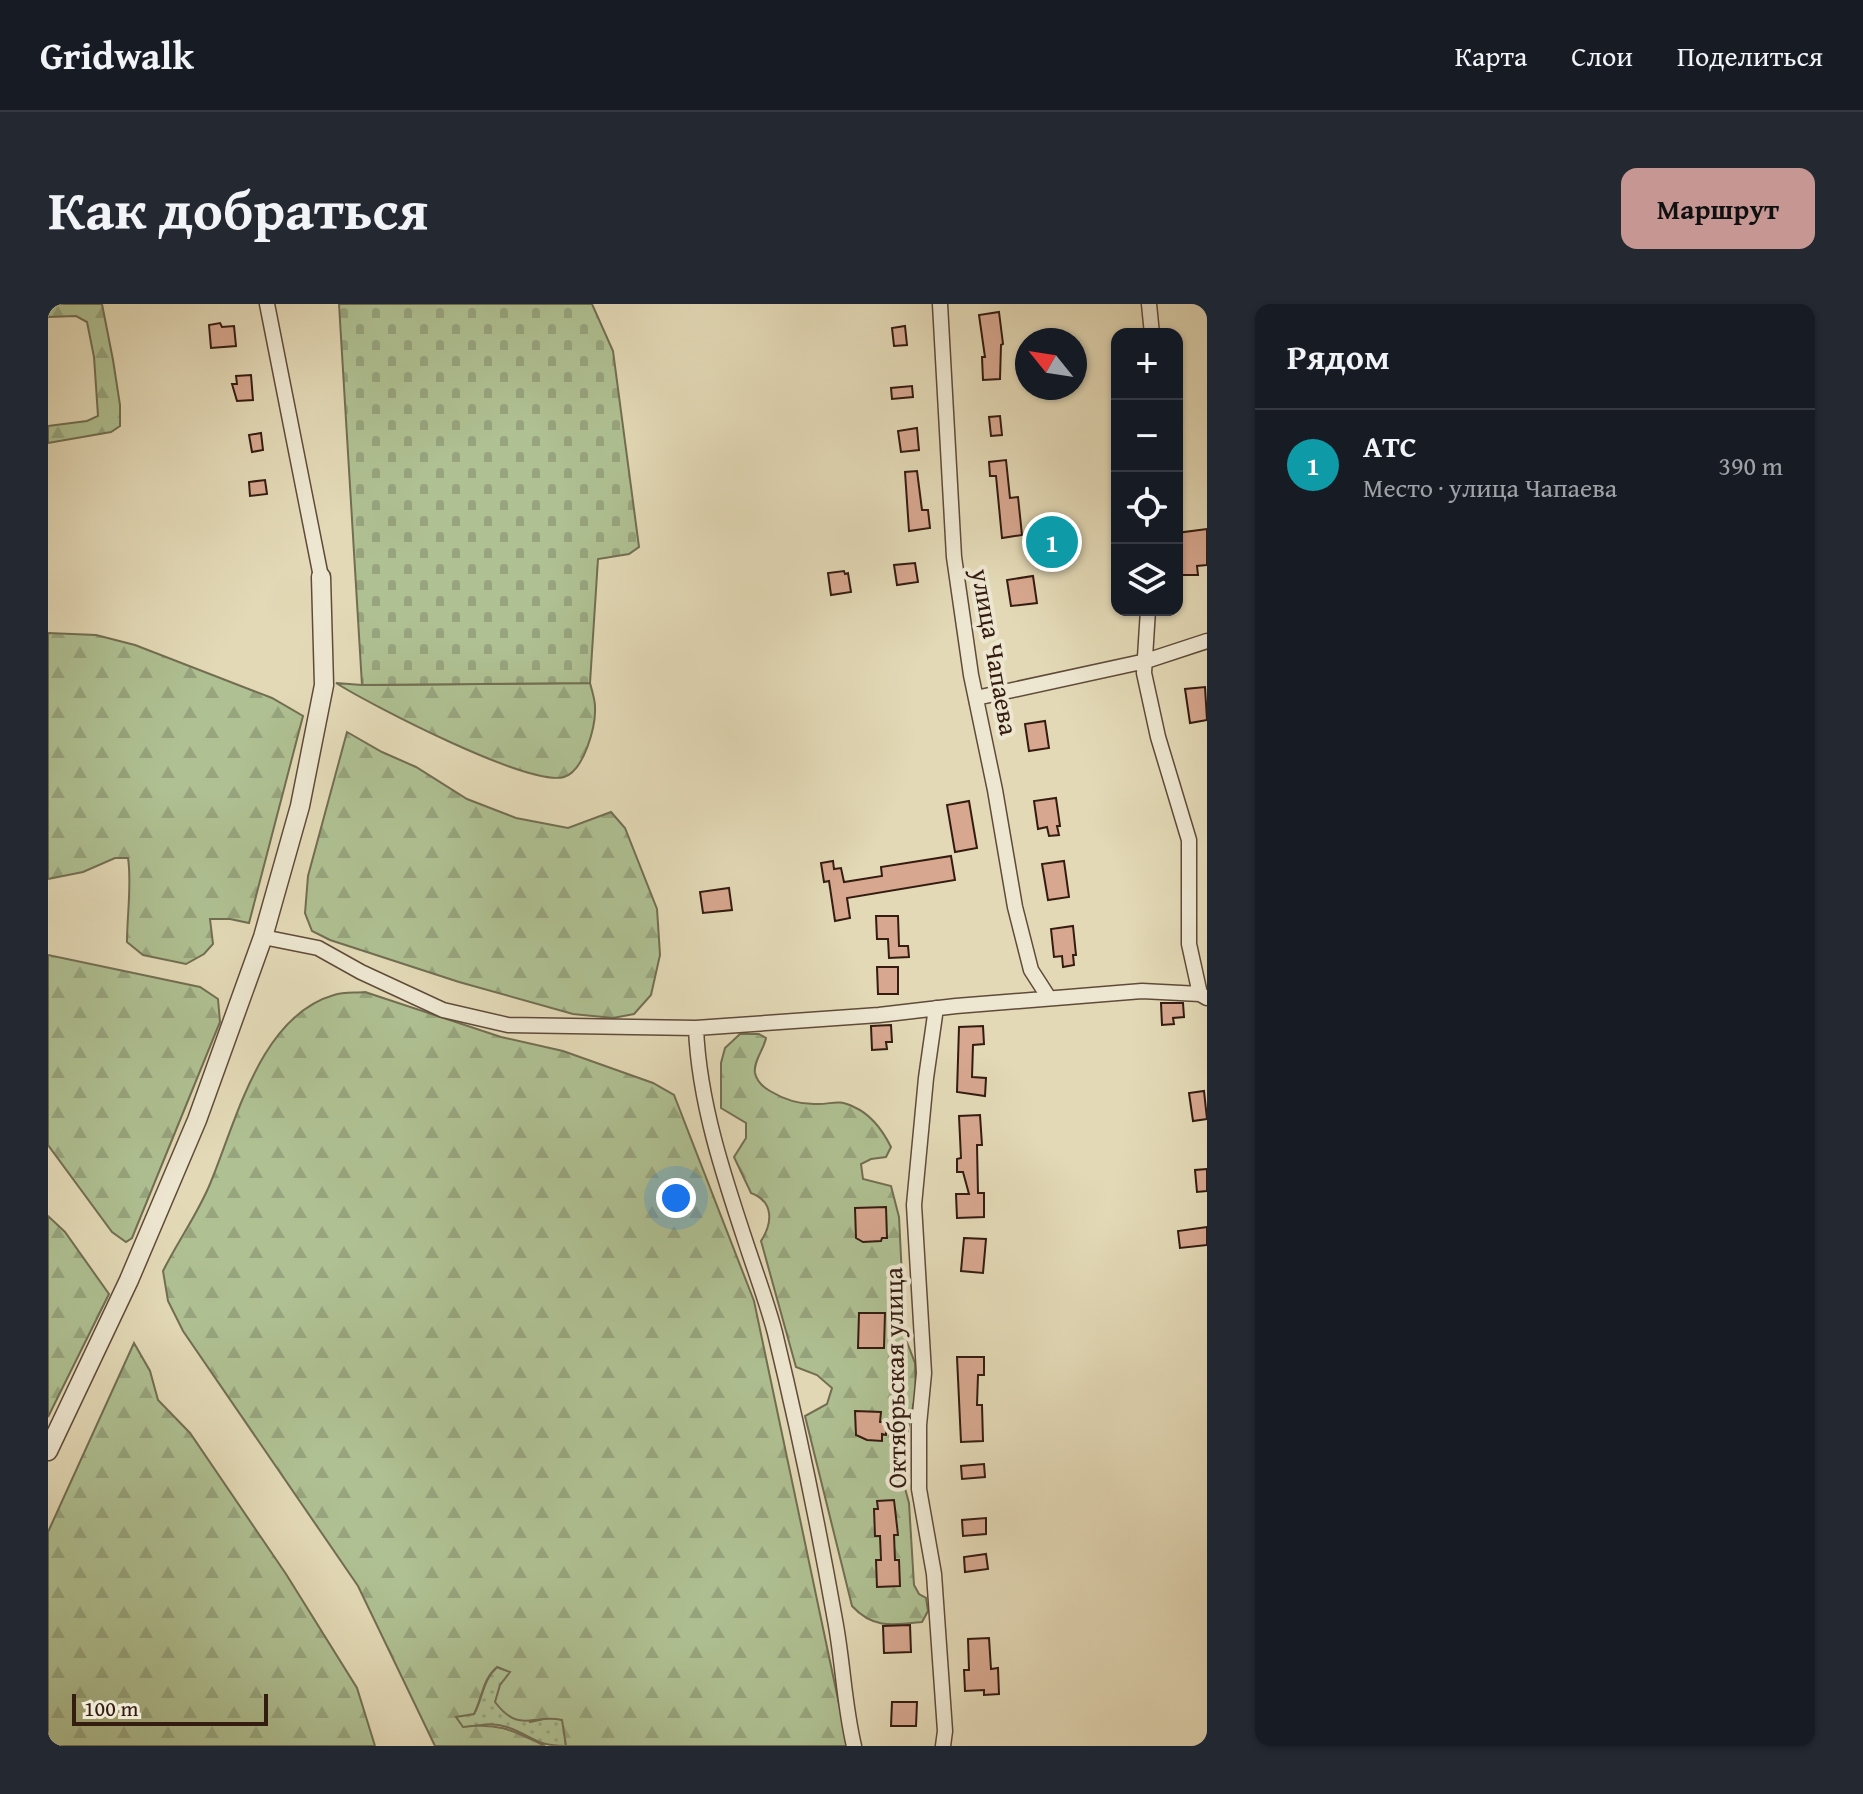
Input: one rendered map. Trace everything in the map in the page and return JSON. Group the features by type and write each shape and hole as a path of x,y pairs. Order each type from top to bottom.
{"street":[{"path":"48,1451 129,1280 197,1120 263,937 300,806 324,685 321,577 267,304"},
{"name":"улица Чапаева","path":"940,304 954,557 976,698 1015,907 1031,970 1049,998"},
{"path":"1149,304 1151,328"},
{"path":"263,937 318,948 443,1010 508,1025 696,1028 1142,991 1204,996 1189,944 1189,840 1158,737 1144,673 1148,616"},
{"path":"976,698 1146,661 1207,641"},
{"name":"Октябрьская улица","path":"936,1008 914,1205 924,1373 919,1425 919,1489 934,1574 945,1731 943,1746"},
{"path":"696,1028 697,1054 710,1120 731,1200 774,1330 803,1458 836,1623 847,1715 854,1746"}],"green space":[{"path":"48,304 102,304 120,405 120,426 111,432 48,443 48,426 87,421 98,416 94,357 87,322 76,316 48,317"},
{"path":"339,304 592,304 613,351 639,547 629,554 598,559 590,683 362,685"},
{"path":"48,633 96,635 135,645 272,698 303,716 249,923 210,919 213,944 204,954 186,964 143,955 127,942 128,858 115,858 83,872 48,879"},
{"path":"336,683 590,683 595,715 587,747 577,766 564,777 546,777 519,770 450,742"},
{"path":"347,732 416,767 467,799 516,818 568,828 611,812 625,828 657,909 660,955 651,995 634,1014 613,1018 573,1014 459,982 330,940 312,931 305,913 308,876"},
{"path":"48,955 200,987 218,999 220,1022 132,1238 126,1242 112,1232 48,1145"},
{"path":"365,992 501,1037 563,1051 653,1083 674,1095 754,1301 839,1704 851,1746 566,1746 562,1720 512,1718 495,1702 500,1685 510,1672 497,1667 486,1683 474,1714 456,1717 463,1727 506,1729 545,1746 435,1746 358,1586 183,1331 168,1301 163,1271 205,1195 241,1102 269,1048 287,1025 308,1007 338,994"},
{"path":"740,1034 759,1034 766,1038 755,1069 757,1079 765,1088 799,1103 840,1103 854,1107 876,1124 891,1147 886,1157 861,1164 863,1179 891,1186 899,1217 905,1337 915,1363 916,1393 908,1429 903,1481 909,1503 914,1585 919,1594 926,1598 928,1611 922,1622 884,1624 868,1619 852,1606 805,1416 827,1404 832,1388 817,1375 796,1367 761,1241 769,1221 768,1208 751,1193 734,1157 746,1138 746,1123 721,1108 721,1063 725,1048"},
{"path":"48,1216 65,1232 109,1294 48,1417"},
{"path":"134,1343 150,1371 158,1400 190,1433 286,1574 357,1688 375,1746 48,1746 48,1532"},
{"path":"497,1667 511,1672 530,1722 553,1717 563,1720 566,1746 541,1742 501,1725 463,1728 455,1716 474,1714 486,1683"}],"building":[{"path":"999,312 1003,344 1000,379 983,380 982,357 985,357 979,315"},
{"path":"220,323 222,327 234,326 236,346 211,348 209,325"},
{"path":"905,326 907,345 894,346 892,328"},
{"path":"251,375 253,400 237,401 232,384 237,384 236,376"},
{"path":"912,386 913,397 892,399 891,388"},
{"path":"1000,416 1002,435 991,436 989,417"},
{"path":"917,428 919,450 901,452 898,431"},
{"path":"261,433 263,450 252,452 249,435"},
{"path":"1006,460 1010,498 1018,497 1022,535 1002,538 996,476 990,476 989,462"},
{"path":"917,471 922,510 928,510 930,528 909,531 905,472"},
{"path":"265,480 267,494 250,496 249,482"},
{"path":"1207,529 1207,565 1197,566 1198,575 1183,575 1183,532"},
{"path":"915,563 918,582 897,585 894,565"},
{"path":"828,573 848,573 851,592 831,595"},
{"path":"1033,576 1037,603 1011,606 1007,580"},
{"path":"1205,687 1207,720 1190,723 1185,689"},
{"path":"1045,721 1049,748 1029,751 1025,724"},
{"path":"1056,798 1059,835 1049,836 1047,827 1038,829 1034,801"},
{"path":"969,801 977,848 955,852 947,805"},
{"path":"951,856 955,880 847,898 850,918 835,921 829,881 824,882 821,863 833,861 834,869 841,868 844,882 882,876 881,867"},
{"path":"1064,861 1069,897 1048,900 1042,864"},
{"path":"729,888 732,910 703,913 700,892"},
{"path":"876,916 898,916 899,946 908,946 909,957 889,958 888,939 877,939"},
{"path":"1073,926 1074,965 1063,967 1062,956 1054,957 1051,929"},
{"path":"877,967 898,967 898,994 878,994"},
{"path":"1161,1003 1183,1003 1184,1017 1173,1018 1174,1024 1162,1025"},
{"path":"891,1025 892,1042 886,1042 887,1049 872,1050 871,1026"},
{"path":"983,1026 984,1044 973,1045 972,1077 986,1078 985,1096 957,1092 959,1027"},
{"path":"1204,1091 1207,1119 1193,1121 1189,1093"},
{"path":"980,1115 982,1145 977,1145 978,1193 984,1193 984,1217 957,1218 956,1194 969,1194 963,1172 957,1172 957,1159 961,1158 959,1116"},
{"path":"1207,1169 1207,1191 1197,1192 1195,1170"},
{"path":"886,1207 887,1238 863,1242 856,1238 855,1208"},
{"path":"1207,1227 1207,1245 1180,1248 1178,1231"},
{"path":"964,1238 986,1239 983,1273 961,1271"},
{"path":"859,1313 885,1313 884,1348 858,1348"},
{"path":"957,1357 984,1357 984,1375 978,1375 977,1405 982,1405 983,1441 961,1442"},
{"path":"855,1411 881,1412 880,1422 887,1423 882,1441 856,1435"},
{"path":"984,1464 985,1477 962,1479 961,1466"},
{"path":"894,1500 898,1535 894,1535 895,1560 899,1560 900,1586 877,1587 876,1560 881,1560 880,1536 875,1536 874,1509 878,1509 877,1501"},
{"path":"986,1518 986,1534 963,1536 962,1520"},
{"path":"986,1554 988,1569 965,1572 964,1557"},
{"path":"910,1625 911,1652 884,1653 883,1626"},
{"path":"989,1638 991,1669 998,1668 999,1694 984,1695 984,1690 965,1691 964,1670 969,1670 968,1639"},
{"path":"892,1702 917,1702 916,1726 891,1726"}],"place":[{"name":"АТС","path":"1052,542"}]}
